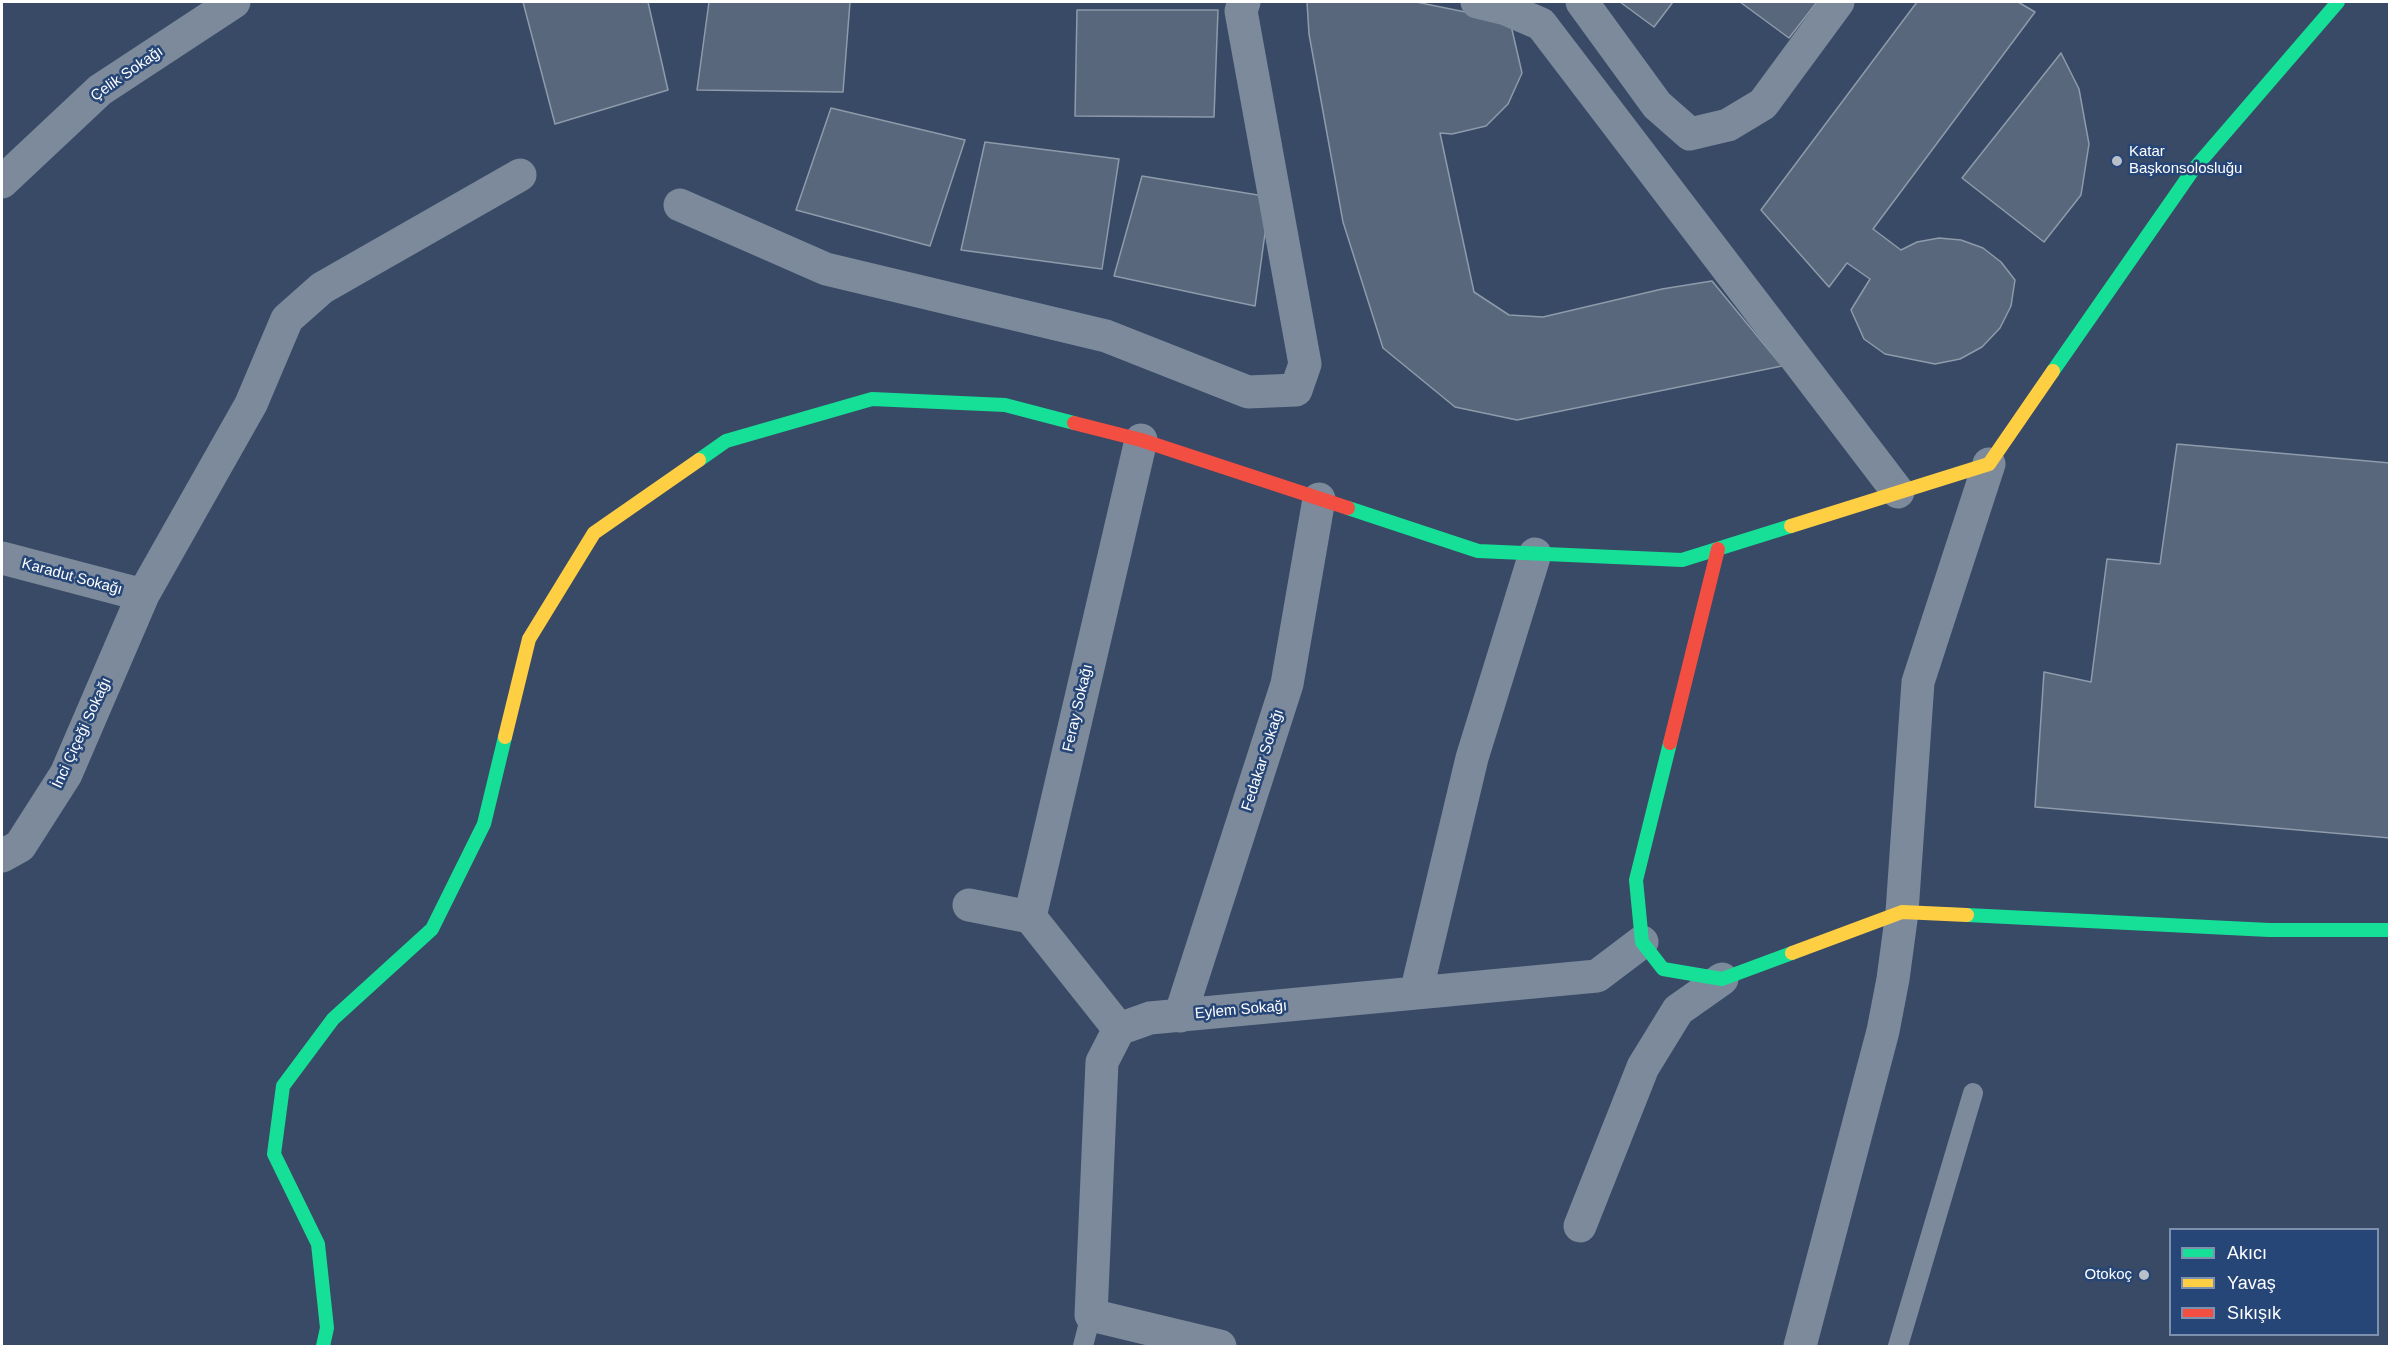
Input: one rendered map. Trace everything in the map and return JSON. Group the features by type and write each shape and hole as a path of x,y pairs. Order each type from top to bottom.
{"street":[{"name":"Çelik Sokağı","path":"2,182 100,90 234,2"},
{"path":"680,205 826,269 1106,336 1248,392 1296,390 1305,364 1241,11 1244,2"},
{"path":"1477,2 1506,9 1541,24 1898,492"},
{"path":"1582,2 1657,105 1690,134 1728,125 1763,104 1838,2"},
{"path":"1800,1347 1883,1031 1902,912 1918,682 1989,464 2193,170 2338,2"},
{"name":"İnci Çiçeği Sokağı","path":"2,856 20,846 66,774 143,595 251,404 287,319 322,288 520,175"},
{"path":"324,1347 327,1328 318,1244 274,1154 283,1086 333,1019 432,929 484,824 528,639 594,533 726,441 872,399 1005,405 1141,440 1478,551 1682,560 1989,464"},
{"name":"Feray Sokağı","path":"1030,917 1141,440"},
{"name":"Fedakar Sokağı","path":"1180,1016 1287,684 1319,499"},
{"path":"1718,549 1636,880 1642,942 1663,969 1722,979"},
{"path":"1416,993 1472,758 1535,554"},
{"name":"Karadut Sokağı","path":"2,558 143,595"},
{"path":"969,905 1030,917 1119,1029 1102,1062 1091,1315 1220,1347"},
{"path":"1580,1227 1642,1066 1678,1010 1722,979 1902,912 2269,930 2390,930"},
{"name":"Eylem Sokağı","path":"1119,1029 1150,1018 1597,976 1642,942"}],"lane":[{"path":"1898,1347 1973,1093"},
{"path":"1083,1347 1091,1315"}],"building":[{"path":"523,2 648,2 668,90 555,124"},
{"path":"709,2 850,2 843,92 697,90"},
{"path":"1307,2 1416,2 1510,21 1522,73 1508,104 1486,126 1452,134 1440,133 1474,292 1509,315 1543,317 1662,289 1712,281 1782,366 1517,420 1455,407 1383,348 1343,222 1309,34"},
{"path":"1620,2 1673,2 1654,27"},
{"path":"1740,2 1817,2 1789,38"},
{"path":"1917,2 2018,2 2035,12 1873,229 1901,250 1917,242 1939,238 1961,240 1983,248 2001,262 2015,280 2011,306 2000,328 1982,347 1960,359 1935,364 1885,354 1864,339 1851,310 1870,279 1847,263 1829,287 1761,210"},
{"path":"1077,10 1218,10 1214,117 1075,116"},
{"path":"2061,53 2079,89 2089,144 2081,195 2044,242 1962,178"},
{"path":"831,108 965,140 930,246 796,210"},
{"path":"985,142 1119,159 1102,269 961,250"},
{"path":"1142,176 1270,197 1255,306 1114,276"},
{"path":"2177,444 2390,463 2390,838 2035,807 2044,672 2091,682 2107,559 2160,564"}],"traffic: fast":[{"path":"2053,371 2193,170 2338,2"},
{"path":"699,460 726,441 872,399 1005,405 1074,423"},
{"path":"1348,508 1478,551 1682,560 1791,526"},
{"path":"323,1346 327,1328 318,1244 274,1154 283,1086 333,1019 432,929 484,824 505,737"},
{"path":"1670,743 1636,880 1642,942 1663,969 1722,979 1792,953"},
{"path":"1967,915 2269,930 2390,930"}],"traffic: slow":[{"path":"1791,526 1989,464 2053,371"},
{"path":"505,737 529,639 594,533 699,460"},
{"path":"1792,953 1902,912 1967,915"}],"traffic: jam":[{"path":"1074,423 1141,440 1348,508"},
{"path":"1670,743 1718,549"}],"place":[{"name":"Katar Başkonsolosluğu","path":"2117,161"},
{"name":"Otokoç","path":"2144,1275"}]}
